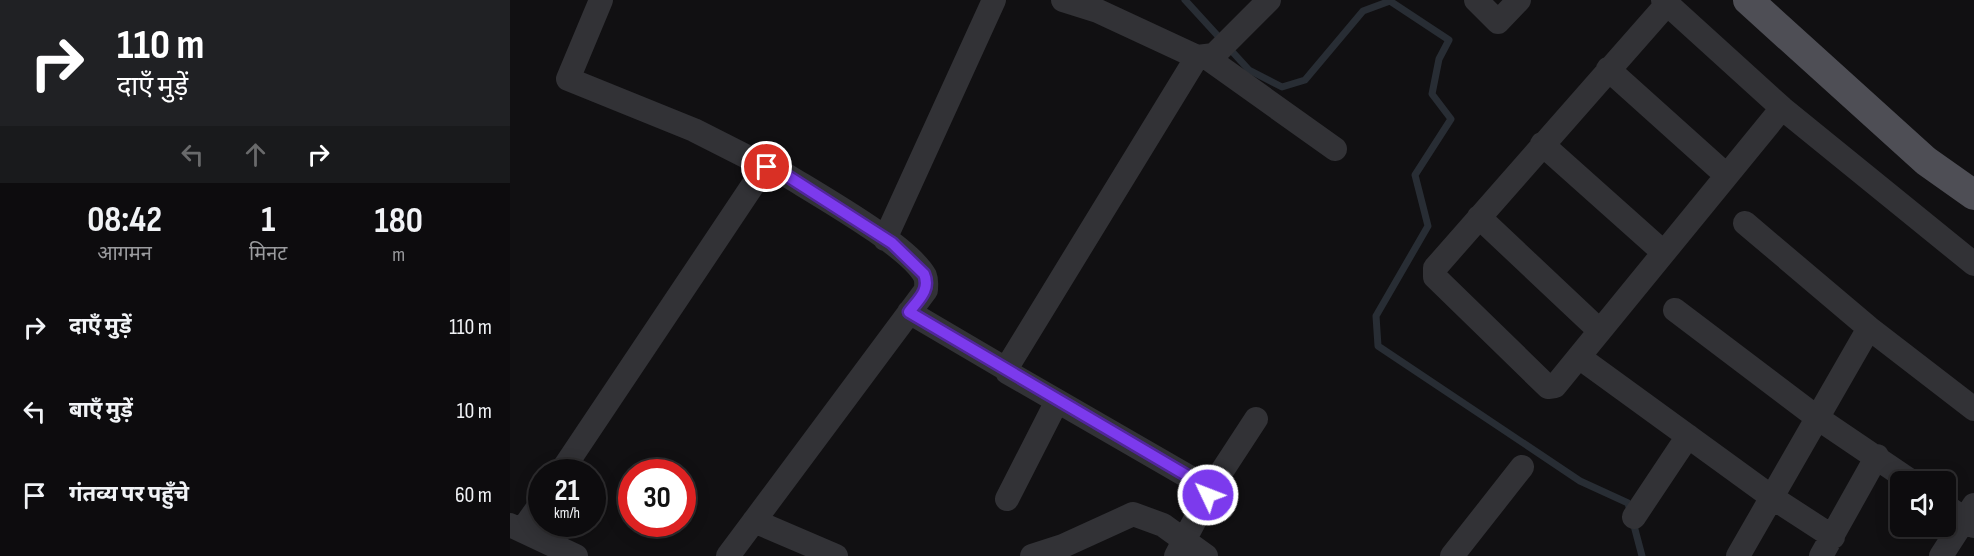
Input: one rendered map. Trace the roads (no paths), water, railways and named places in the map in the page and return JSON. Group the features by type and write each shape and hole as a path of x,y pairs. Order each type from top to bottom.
{"main road":[{"path":"1748,0 1926,161 1974,195"}],"street":[{"path":"601,0 568,79 694,130 767,167 775,168 885,238 924,274 927,281 926,290 728,556"},
{"path":"885,238 994,0"},
{"path":"1063,0 1211,53 1335,149"},
{"path":"1006,369 1211,53 1269,0"},
{"path":"1476,0 1498,22 1519,0"},
{"path":"1782,108 1555,386 1548,387 1436,277 1435,268 1665,2 1782,108 1974,264"},
{"path":"1608,69 1726,174"},
{"path":"1542,144 1663,252"},
{"path":"570,459 767,167"},
{"path":"1479,217 1599,331"},
{"path":"1745,223 1869,328 1974,409"},
{"path":"1675,310 1819,419 1897,471"},
{"path":"909,312 1209,491"},
{"path":"1738,556 1819,419 1869,328"},
{"path":"1579,357 1773,498 1827,546 1877,456"},
{"path":"1007,499 1057,401"},
{"path":"1180,548 1209,491 1256,418"},
{"path":"1634,517 1688,436"},
{"path":"1452,556 1522,467"},
{"path":"1032,556 1063,546 1133,514 1163,525 1180,548 1206,556"},
{"path":"1941,556 1964,514"},
{"path":"528,515 516,527 576,556"},
{"path":"754,521 836,556"}],"waterway":[{"path":"1185,0 1249,70 1282,87 1305,80 1363,11 1390,1 1449,40 1439,59 1432,94 1451,119 1415,175 1428,226 1376,316 1378,346 1580,481 1628,503 1642,556"}]}
